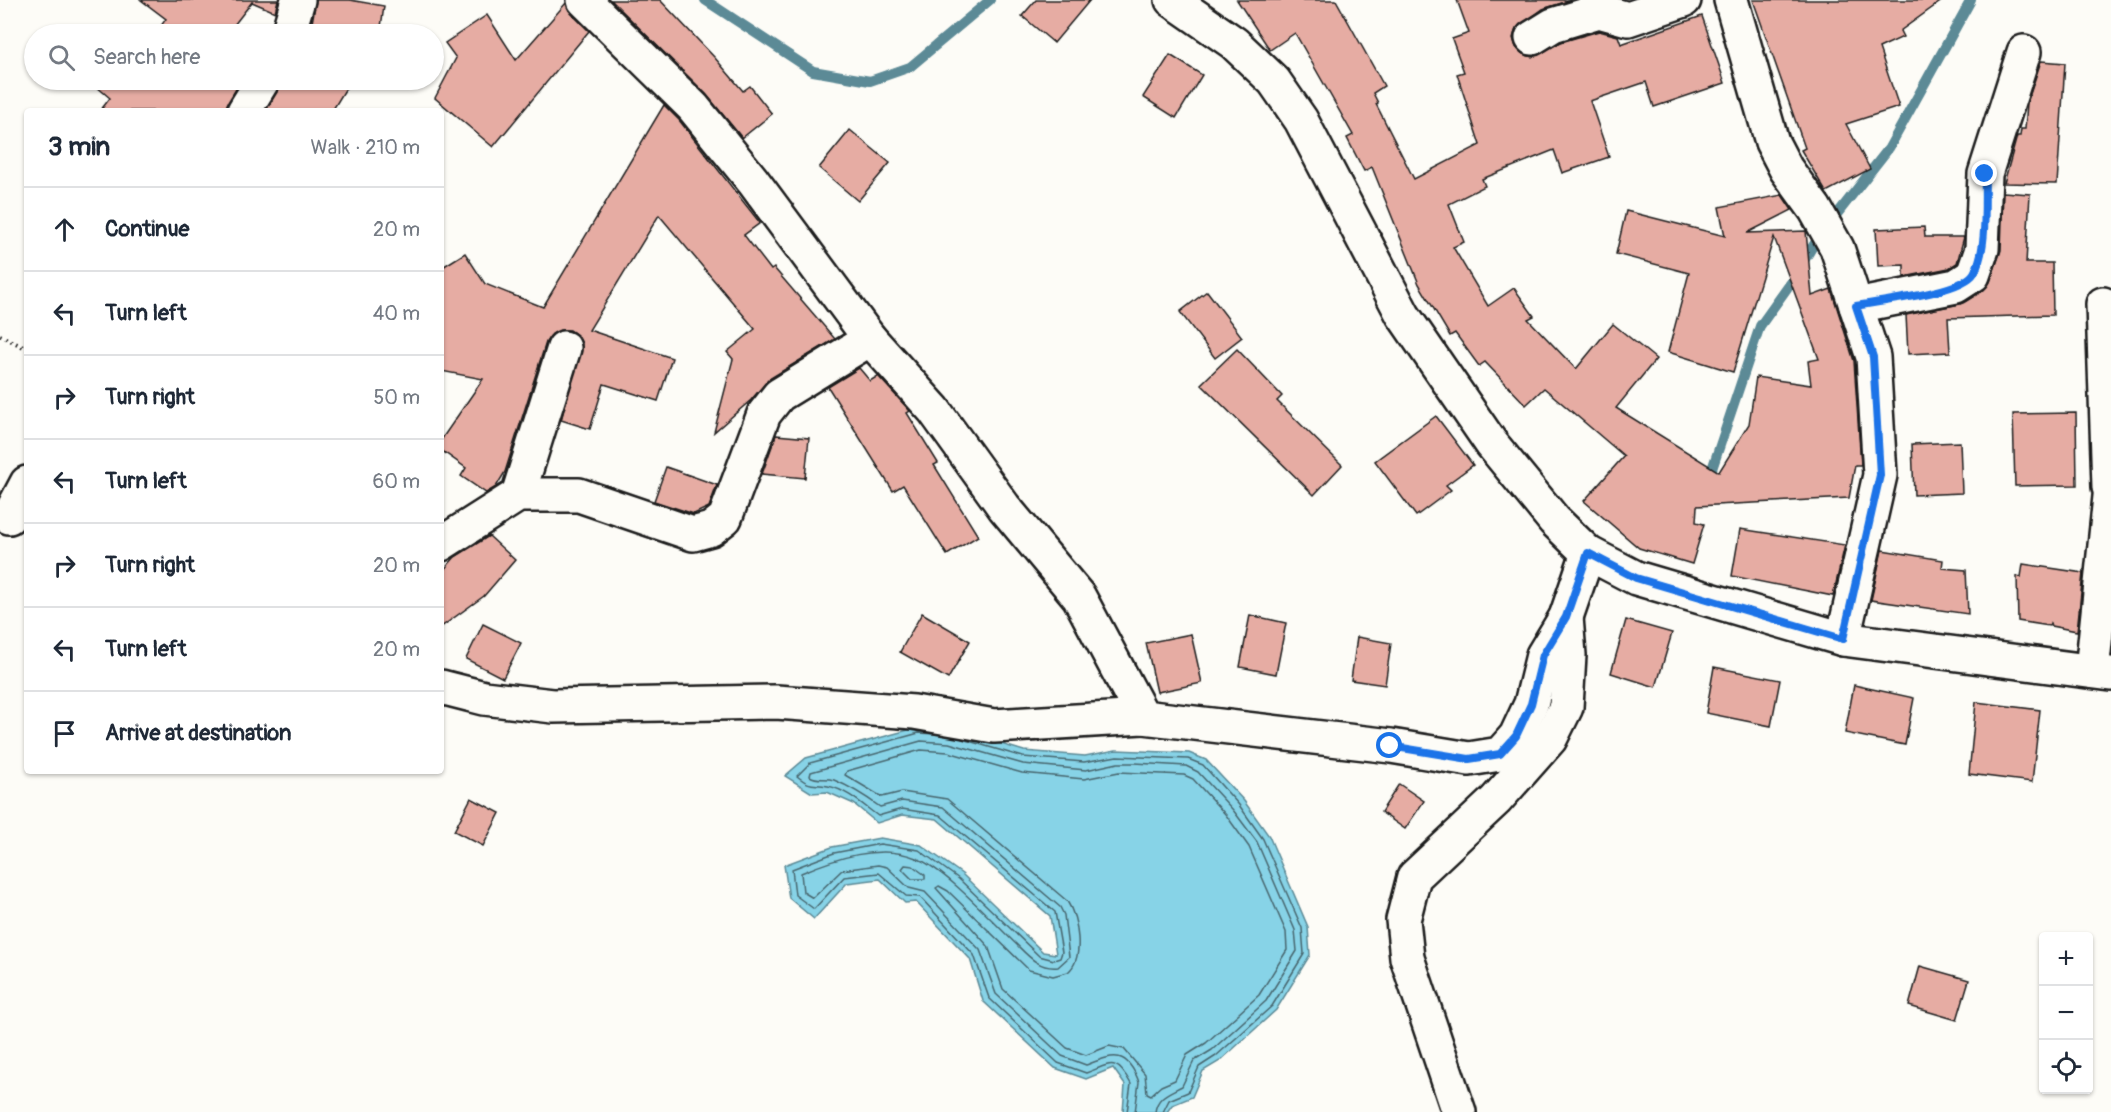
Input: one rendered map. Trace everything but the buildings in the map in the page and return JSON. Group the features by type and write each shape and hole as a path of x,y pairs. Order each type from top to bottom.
{"street":[{"path":"291,24 298,0"},
{"path":"584,0 693,107 753,181 870,339 933,410 1004,507 1079,597 1143,717"},
{"path":"1173,0 1234,42 1274,81 1301,120 1403,315 1491,443 1554,520 1588,553 1636,578 1843,639 2102,673 2110,487 2103,304"},
{"path":"1532,38 1553,25 1599,11 1629,19 1684,0"},
{"path":"1731,0 1772,142 1786,169 1815,209 1837,248 1873,357 1880,475 1843,639"},
{"path":"1856,306 1956,286 1973,275 1982,249 1985,174 2024,52"},
{"path":"246,108 257,90"},
{"path":"444,542 518,495 579,495 693,534 711,529 724,518 764,414 778,394 870,339"},
{"path":"518,495 564,348"},
{"path":"12,518 24,490"},
{"path":"444,688 484,698 553,706 776,702 914,712 994,726 1143,717 1390,746 1469,759 1500,754 1516,736 1531,704 1543,655 1566,617 1588,553"},
{"path":"1459,1112 1407,958 1403,920 1414,877 1496,800 1550,739 1566,707 1569,654 1566,617"}],"path":[{"path":"0,335 24,347"}],"water":[{"path":"919,727 952,729 1024,751 1085,756 1116,750 1189,753 1206,760 1244,801 1269,836 1308,927 1310,955 1276,1010 1220,1061 1203,1071 1192,1097 1172,1105 1167,1112 1123,1112 1125,1085 1113,1068 1086,1079 1055,1068 983,1001 970,959 916,902 905,903 880,879 847,883 814,919 789,898 784,865 832,847 880,838 921,845 962,874 1043,952 1056,954 1050,916 937,819 902,815 877,823 854,804 827,792 812,793 785,776 806,758"}],"waterway":[{"path":"705,0 813,71 870,81 910,67 990,0"},
{"path":"1708,481 1760,326 1790,284 1816,241 1889,148 1971,0"}],"route":[{"path":"1390,746 1469,759 1500,754 1516,736 1531,704 1543,655 1566,617 1588,553 1636,578 1843,639 1880,475 1873,357 1856,306 1956,286 1973,275 1982,249 1985,174"}]}
